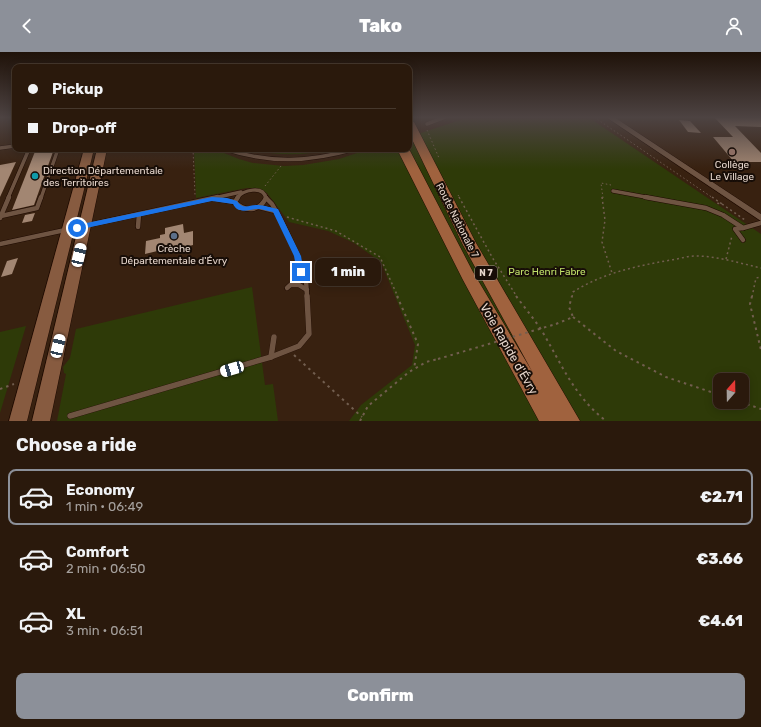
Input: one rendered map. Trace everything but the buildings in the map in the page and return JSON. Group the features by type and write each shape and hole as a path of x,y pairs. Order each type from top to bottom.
{"main road":[{"name":"Route Nationale 7","path":"422,134 470,245 570,421"},
{"path":"18,421 88,152"},
{"path":"41,421 101,152"},
{"name":"Route Nationale 7","path":"405,152 468,276"},
{"name":"Voie Rapide d'Évry","path":"468,276 550,421"}],"street":[{"path":"635,134 761,218"}],"lane":[{"path":"0,148 12,146"},
{"path":"0,217 28,152"},
{"path":"0,217 37,208 57,152"},
{"path":"235,152 254,158 285,162 323,158 345,152"},
{"path":"0,244 251,190 261,191 265,194 266,198 277,213 298,256 301,272 306,279 309,334 299,346 271,357 70,416"},
{"path":"613,191 706,208 724,215 743,228"},
{"path":"235,202 238,196 244,192"},
{"path":"259,207 266,198"},
{"path":"212,199 235,202 238,206 244,209 259,207 277,213"},
{"path":"138,227 139,214"},
{"path":"743,240 735,230 761,223"},
{"path":"301,272 298,278 289,286 299,285 307,290"},
{"path":"271,357 274,337"}],"path":[{"path":"424,134 440,160"},
{"path":"619,134 753,225"},
{"path":"193,152 196,202"},
{"path":"261,191 285,162"},
{"path":"105,175 122,169"},
{"path":"612,273 602,242 605,220 601,183 616,186"},
{"path":"456,192 484,245 514,293 542,331 572,386 592,410 606,421"},
{"path":"714,203 722,204"},
{"path":"277,213 336,231 380,257 418,344 414,369"},
{"path":"726,260 729,245 735,230"},
{"path":"713,392 666,377 616,351 573,317 569,307 573,292 586,282 612,273 652,263 694,256 726,260 761,268"},
{"path":"761,277 756,278 750,304 761,350"},
{"path":"360,421 368,406 414,369 426,362 556,324 573,317"},
{"path":"289,350 362,418"},
{"path":"749,405 761,409"}],"green space":[{"name":"Parc Henri Fabre","path":"417,134 613,134 761,234 761,421 349,421 361,405 412,365 415,345 381,262 354,243 328,231 289,222 267,193 257,189 247,188 196,198 194,152 222,152 253,163 284,166 303,165 339,159 360,152 412,152 412,136"},
{"path":"265,152 316,152 301,154"},
{"path":"252,287 265,385 273,384 278,421 57,421 66,374 64,373 63,367 70,358 76,329"},
{"path":"26,326 0,413 0,332"}],"place":[{"name":"Collège Le Village","path":"732,152"},
{"name":"Direction Départementale des Territoires","path":"35,176"},
{"name":"Crèche Départementale d'Évry","path":"174,236"}],"route":[{"path":"77,228 212,199 227,200 235,202 238,206 244,209 249,210 259,207 276,211 298,256 301,272"}]}
